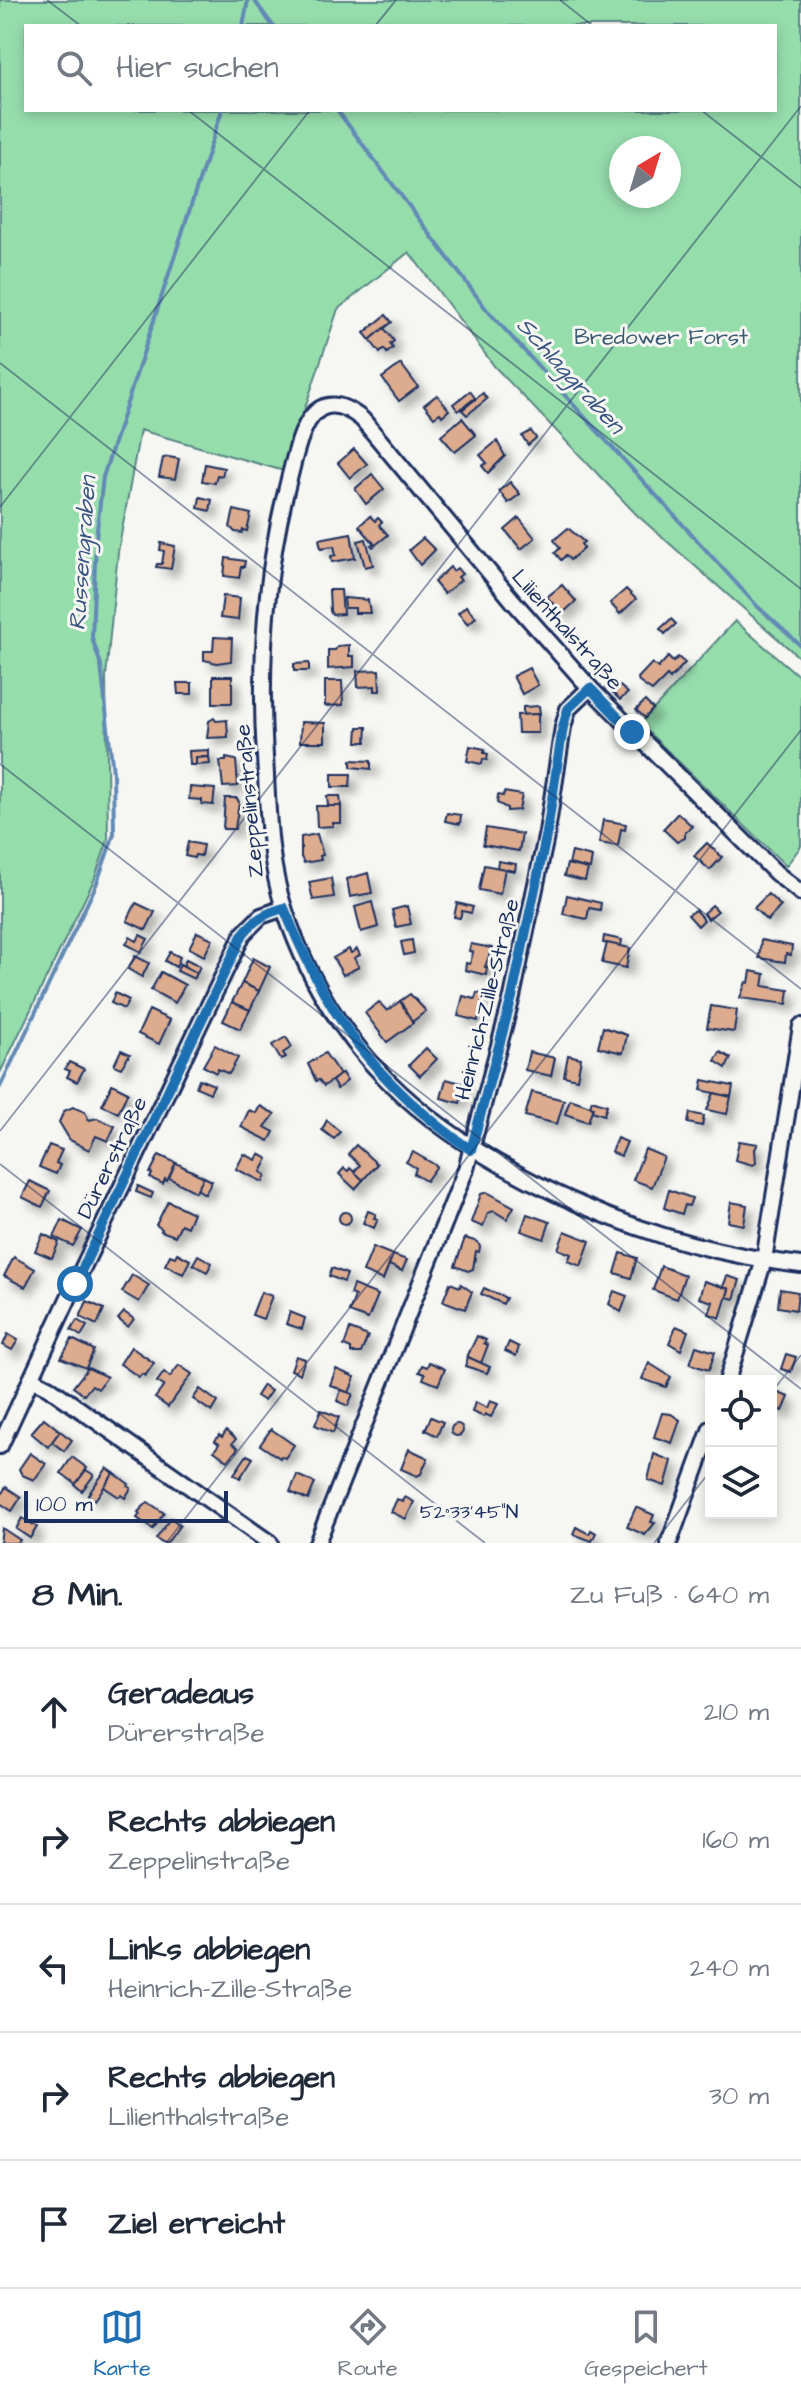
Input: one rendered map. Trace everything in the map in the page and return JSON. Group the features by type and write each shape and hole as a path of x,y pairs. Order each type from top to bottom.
{"street":[{"name":"Lilienthalstraße","path":"310,417 319,409 339,406 362,419 513,601 590,688 776,873 801,893"},
{"name":"Zeppelinstraße","path":"310,417 303,426 280,516 265,606 262,709 273,859 284,908 321,991 365,1057 418,1110 471,1150 606,1216 684,1242 801,1265"},
{"name":"Heinrich-Zille-Straße","path":"317,1543 466,1169 512,997 547,832 563,727 568,709 590,688"},
{"name":"Dürerstraße","path":"0,1446 243,934 261,916 284,908"},
{"path":"729,1375 764,1260 801,1026"},
{"path":"32,1379 48,1387 270,1543"},
{"path":"669,1543 705,1444"}],"green space":[{"name":"Bredower Forst","path":"0,0 801,0 801,659 637,515 495,367 409,252 338,309 284,471 140,430 118,552 106,677 108,840 94,880 0,1073"},
{"path":"735,621 801,678 801,846 786,866 640,724"}],"building":[{"path":"386,315 392,322 370,340 364,333"},
{"path":"384,328 394,341 390,344 393,348 387,353 384,349 380,353 370,340"},
{"path":"401,364 418,387 399,401 382,378"},
{"path":"470,391 475,398 458,411 453,404"},
{"path":"483,393 487,399 467,415 462,410"},
{"path":"437,395 449,410 442,416 440,413 434,417 424,405"},
{"path":"462,418 476,435 455,452 441,436"},
{"path":"531,431 536,438 528,445 522,436"},
{"path":"497,441 505,456 488,473 482,466 487,463 480,455"},
{"path":"354,449 367,464 350,478 338,463"},
{"path":"163,458 179,459 175,479 159,477"},
{"path":"205,464 224,468 222,476 217,475 215,483 202,481"},
{"path":"372,474 384,489 366,504 355,489"},
{"path":"510,482 520,494 508,503 499,491"},
{"path":"200,497 212,500 210,511 198,508"},
{"path":"234,510 251,514 247,531 235,532 230,527"},
{"path":"370,516 382,522 379,525 388,535 373,547 371,545 374,543 359,526"},
{"path":"519,518 535,538 521,549 505,530"},
{"path":"568,528 584,542 581,544 584,548 570,560 566,555 561,560 555,553 560,548 554,540"},
{"path":"351,533 355,558 332,562 331,556 336,555 334,546 321,548 319,539"},
{"path":"423,538 435,550 420,565 409,550"},
{"path":"366,539 373,565 365,567 358,541"},
{"path":"161,543 175,546 171,569 156,567 162,564 164,551 160,550"},
{"path":"226,558 245,561 239,578 224,576"},
{"path":"450,567 453,571 457,568 462,574 458,577 461,580 444,594 434,582"},
{"path":"562,585 576,601 562,614 547,597"},
{"path":"626,589 636,599 620,614 610,603"},
{"path":"329,590 341,590 343,614 332,615"},
{"path":"223,596 240,598 238,620 220,618"},
{"path":"344,598 368,600 370,613 355,613 355,608 345,608"},
{"path":"466,606 476,617 468,624 458,613"},
{"path":"671,619 676,624 665,634 660,629"},
{"path":"214,637 232,638 231,661 217,663 204,660 204,651 213,651"},
{"path":"349,645 349,656 354,656 354,667 328,669 328,650"},
{"path":"668,657 673,662 678,657 685,663 670,679 667,676 652,691 639,682 638,678 652,663 658,668"},
{"path":"309,663 309,671 294,671 294,664"},
{"path":"529,668 538,685 522,694 513,676"},
{"path":"379,670 380,691 375,691 375,686 358,687 357,671"},
{"path":"213,676 232,676 232,703 213,703"},
{"path":"325,681 342,681 343,705 325,706"},
{"path":"177,683 192,683 192,694 178,694"},
{"path":"620,686 628,693 620,700 613,693"},
{"path":"645,701 653,709 645,718 636,710"},
{"path":"539,706 540,714 523,715 523,707"},
{"path":"538,714 538,733 518,733 517,715"},
{"path":"214,718 216,721 227,720 228,737 207,738 209,721"},
{"path":"301,722 325,723 325,742 300,742"},
{"path":"358,727 367,727 366,742 357,742"},
{"path":"470,746 485,749 487,760 483,759 482,764 467,761"},
{"path":"209,750 209,757 196,757 196,765 190,765 189,751"},
{"path":"209,757 210,764 196,765 196,758"},
{"path":"226,758 236,760 238,786 223,787 220,761 226,761"},
{"path":"351,760 371,761 371,769 351,767"},
{"path":"332,774 351,774 350,787 332,787"},
{"path":"190,787 215,789 213,805 189,799"},
{"path":"504,792 522,795 519,810 507,811 497,803 498,795 503,796"},
{"path":"327,796 340,796 341,806 328,806"},
{"path":"225,798 237,798 239,802 235,829 223,829"},
{"path":"316,806 341,806 341,823 317,827"},
{"path":"447,813 461,815 460,824 445,821"},
{"path":"678,813 692,826 685,833 685,838 677,842 663,829"},
{"path":"603,820 626,824 625,830 621,829 618,846 599,843"},
{"path":"486,828 522,834 519,851 483,845"},
{"path":"317,834 323,855 320,856 321,860 304,863 301,837"},
{"path":"188,842 203,845 201,856 185,856"},
{"path":"707,843 722,857 710,870 694,856"},
{"path":"572,852 592,857 590,869 569,864"},
{"path":"498,861 516,864 515,871 497,868"},
{"path":"567,864 588,869 585,881 564,876"},
{"path":"484,865 505,869 500,894 479,890"},
{"path":"368,873 372,893 350,897 347,879"},
{"path":"331,878 334,897 313,900 309,882"},
{"path":"768,894 781,906 767,921 754,908"},
{"path":"567,895 601,903 600,910 589,908 587,919 563,914"},
{"path":"372,902 378,927 361,932 355,907"},
{"path":"136,903 155,912 146,930 127,921"},
{"path":"457,903 473,907 471,913 462,911 460,918 454,917"},
{"path":"712,905 718,911 708,919 703,913"},
{"path":"407,906 411,924 396,927 392,910"},
{"path":"695,910 704,920 698,926 688,915"},
{"path":"197,932 213,939 204,956 189,948"},
{"path":"140,935 148,939 141,952 126,944 130,937 137,941"},
{"path":"604,936 622,940 621,946 603,943"},
{"path":"412,940 414,953 404,955 401,942"},
{"path":"761,940 792,946 791,955 786,954 785,962 759,958"},
{"path":"607,943 630,948 626,968 602,963"},
{"path":"471,944 492,948 485,967 486,975 465,970 473,952 469,951"},
{"path":"349,949 351,953 357,949 360,955 354,958 359,967 343,975 333,958"},
{"path":"170,952 180,957 176,967 165,961"},
{"path":"135,956 149,963 142,977 128,969"},
{"path":"253,958 270,967 259,991 242,983"},
{"path":"186,959 200,966 197,973 183,966"},
{"path":"180,964 197,973 194,979 177,971"},
{"path":"751,971 765,974 763,986 789,990 787,1004 740,998 746,982 749,983"},
{"path":"161,972 185,985 175,1003 151,990"},
{"path":"242,983 259,991 250,1010 232,1002"},
{"path":"115,993 129,1000 124,1009 111,1003"},
{"path":"477,993 483,994 478,1021 458,1016 463,996 475,999"},
{"path":"410,994 426,1011 412,1022 400,1001"},
{"path":"400,1001 413,1023 387,1042 365,1013 379,1002 387,1011"},
{"path":"232,1002 250,1010 240,1029 223,1021"},
{"path":"711,1006 737,1010 734,1032 707,1028"},
{"path":"149,1010 170,1020 159,1044 138,1034"},
{"path":"603,1027 627,1035 623,1053 598,1047"},
{"path":"286,1037 292,1047 283,1053 286,1057 281,1060 272,1045"},
{"path":"215,1045 238,1058 229,1074 218,1069 216,1073 203,1066"},
{"path":"426,1048 437,1059 420,1076 409,1065"},
{"path":"121,1050 130,1054 121,1068 114,1065"},
{"path":"529,1052 555,1058 551,1076 525,1070"},
{"path":"720,1052 731,1058 726,1068 715,1061"},
{"path":"325,1053 340,1075 324,1086 319,1080 316,1081 308,1064"},
{"path":"568,1055 581,1058 577,1079 564,1076"},
{"path":"69,1062 84,1069 77,1082 67,1077 70,1071 65,1069"},
{"path":"342,1073 347,1081 337,1089 332,1081"},
{"path":"199,1079 214,1085 210,1093 196,1087"},
{"path":"446,1079 465,1084 460,1103 441,1098"},
{"path":"703,1080 733,1086 731,1097 701,1090"},
{"path":"112,1084 128,1092 118,1113 102,1105"},
{"path":"532,1092 564,1100 557,1124 525,1116"},
{"path":"714,1093 731,1097 727,1114 707,1110"},
{"path":"570,1099 593,1107 588,1122 565,1114"},
{"path":"592,1100 607,1105 604,1115 592,1111"},
{"path":"260,1106 275,1114 265,1127 274,1132 269,1141 241,1127 249,1110 256,1113"},
{"path":"73,1107 85,1112 89,1120 97,1118 115,1126 108,1141 96,1136 89,1150 70,1140 59,1122 64,1111"},
{"path":"690,1113 704,1116 702,1126 688,1123"},
{"path":"327,1120 340,1132 334,1139 322,1130"},
{"path":"617,1138 627,1142 621,1156 611,1152"},
{"path":"739,1141 758,1144 755,1149 756,1163 753,1165 735,1160"},
{"path":"49,1145 62,1150 56,1163 60,1165 56,1174 39,1167"},
{"path":"356,1145 377,1164 363,1180 354,1172 360,1165 348,1154"},
{"path":"645,1149 664,1157 652,1187 633,1180"},
{"path":"413,1152 437,1166 426,1181 414,1174 416,1168 406,1162"},
{"path":"244,1154 256,1160 259,1154 268,1159 261,1172 266,1175 263,1182 236,1169"},
{"path":"159,1155 176,1163 163,1184 150,1178"},
{"path":"176,1163 204,1177 196,1192 169,1178"},
{"path":"344,1168 348,1171 350,1168 363,1180 355,1189 339,1174"},
{"path":"204,1177 212,1181 205,1194 197,1189"},
{"path":"30,1181 50,1191 42,1207 22,1197"},
{"path":"138,1186 153,1193 151,1198 136,1192"},
{"path":"669,1190 692,1198 682,1214 664,1208"},
{"path":"487,1192 514,1207 507,1219 494,1211 488,1213 483,1227 471,1222 481,1194"},
{"path":"168,1201 193,1213 187,1227 181,1224 175,1236 161,1231 156,1225"},
{"path":"731,1202 747,1205 744,1225 728,1222"},
{"path":"368,1211 376,1214 374,1218 378,1219 374,1228 363,1223"},
{"path":"345,1212 351,1218 345,1224 339,1218"},
{"path":"527,1214 550,1222 544,1239 521,1231"},
{"path":"62,1220 82,1230 73,1246 54,1237"},
{"path":"565,1231 590,1241 581,1266 568,1261 571,1254 558,1249"},
{"path":"43,1234 59,1242 52,1258 35,1251"},
{"path":"465,1238 478,1242 480,1247 479,1252 476,1251 473,1269 468,1271 455,1266"},
{"path":"373,1247 393,1255 383,1280 363,1272"},
{"path":"177,1253 190,1260 183,1274 165,1265 170,1255 175,1257"},
{"path":"621,1253 637,1258 631,1278 615,1273"},
{"path":"198,1255 212,1263 207,1272 193,1264"},
{"path":"393,1255 407,1260 402,1271 389,1265"},
{"path":"14,1257 35,1269 25,1287 4,1276"},
{"path":"661,1266 685,1275 677,1299 653,1290"},
{"path":"332,1268 347,1274 344,1282 329,1276"},
{"path":"132,1275 149,1285 139,1302 122,1292"},
{"path":"727,1276 740,1280 734,1299 727,1297 729,1289 723,1287"},
{"path":"704,1281 729,1289 720,1318 709,1314 713,1302 699,1298"},
{"path":"450,1283 460,1287 461,1284 472,1292 465,1309 443,1301"},
{"path":"353,1285 378,1295 368,1319 349,1312 355,1296 350,1294"},
{"path":"484,1288 506,1298 503,1304 481,1294"},
{"path":"780,1289 798,1292 796,1310 778,1307"},
{"path":"614,1291 627,1296 621,1312 609,1304"},
{"path":"261,1292 272,1296 263,1319 252,1315"},
{"path":"87,1301 104,1309 97,1325 80,1317"},
{"path":"124,1312 134,1319 128,1327 118,1319"},
{"path":"290,1312 305,1318 302,1329 286,1324"},
{"path":"77,1320 87,1326 81,1336 71,1330"},
{"path":"676,1326 688,1331 681,1350 669,1343"},
{"path":"350,1329 368,1336 361,1353 351,1353 351,1349 344,1346"},
{"path":"8,1334 18,1340 12,1350 3,1345"},
{"path":"477,1336 486,1340 484,1343 488,1345 481,1363 467,1357"},
{"path":"72,1339 94,1350 86,1368 61,1358"},
{"path":"509,1342 519,1347 516,1356 505,1351"},
{"path":"696,1346 715,1352 709,1370 690,1364"},
{"path":"131,1347 154,1363 145,1376 142,1374 139,1377 120,1364"},
{"path":"786,1354 796,1357 791,1372 781,1369"},
{"path":"296,1356 305,1359 300,1374 291,1370"},
{"path":"468,1357 490,1367 487,1373 465,1366"},
{"path":"429,1362 445,1369 438,1385 423,1379 425,1374 419,1372 422,1365 427,1367"},
{"path":"649,1363 671,1377 666,1387 642,1379"},
{"path":"179,1365 192,1374 168,1407 155,1398 164,1386 157,1382 164,1372 170,1377"},
{"path":"88,1368 107,1377 98,1389 92,1385 84,1395 73,1387"},
{"path":"336,1369 355,1377 349,1393 330,1385"},
{"path":"263,1385 271,1391 264,1401 256,1396"},
{"path":"200,1389 218,1402 212,1412 193,1399"},
{"path":"341,1390 353,1394 348,1406 337,1401"},
{"path":"777,1392 789,1397 783,1411 777,1408"},
{"path":"490,1401 498,1404 491,1417 472,1412 475,1402 487,1408"},
{"path":"321,1410 339,1417 333,1433 315,1425"},
{"path":"662,1413 680,1420 672,1443 654,1437"},
{"path":"431,1417 443,1422 437,1436 425,1430"},
{"path":"44,1418 60,1431 48,1447 31,1433"},
{"path":"457,1424 463,1430 457,1436 451,1430"},
{"path":"271,1429 294,1445 285,1458 260,1445"},
{"path":"60,1431 72,1440 64,1451 52,1442"},
{"path":"226,1431 236,1439 232,1444 238,1448 228,1461 214,1451 219,1444 215,1441"},
{"path":"409,1449 428,1458 417,1476 401,1469"},
{"path":"30,1453 46,1464 34,1480 22,1475 19,1469"},
{"path":"654,1454 672,1461 665,1486 648,1480"},
{"path":"247,1455 253,1458 240,1478 234,1474"},
{"path":"72,1457 87,1468 76,1484 61,1473"},
{"path":"107,1468 114,1473 95,1500 88,1495"},
{"path":"86,1470 94,1475 82,1491 75,1485"},
{"path":"114,1473 131,1488 125,1498 104,1487"},
{"path":"297,1475 315,1483 308,1500 290,1492"},
{"path":"6,1487 21,1497 12,1511 0,1503 0,1496"},
{"path":"405,1497 414,1502 406,1519 391,1512 397,1499 403,1502"},
{"path":"148,1502 164,1513 153,1529 137,1518 138,1512"},
{"path":"636,1507 654,1515 651,1522 655,1523 645,1535 627,1527"},
{"path":"22,1518 37,1527 30,1538 16,1529"},
{"path":"171,1518 180,1525 167,1543 162,1543 156,1539"},
{"path":"576,1527 589,1534 591,1530 596,1533 592,1541 573,1534"},
{"path":"2,1528 20,1540 18,1543 0,1543"}],"waterway":[{"name":"Russengraben","path":"243,24 248,0"},
{"name":"Schlaggraben","path":"254,0 272,24"},
{"name":"Russengraben","path":"0,1087 96,885 114,834 113,773 101,665 92,638 96,538 103,477 221,112"},
{"name":"Schlaggraben","path":"338,112 487,310 757,606 801,646"}],"route":[{"path":"75,1284 243,934 251,924 271,911 284,908 321,991 365,1057 418,1110 471,1150 512,997 547,832 568,709 590,688 632,732"}]}
